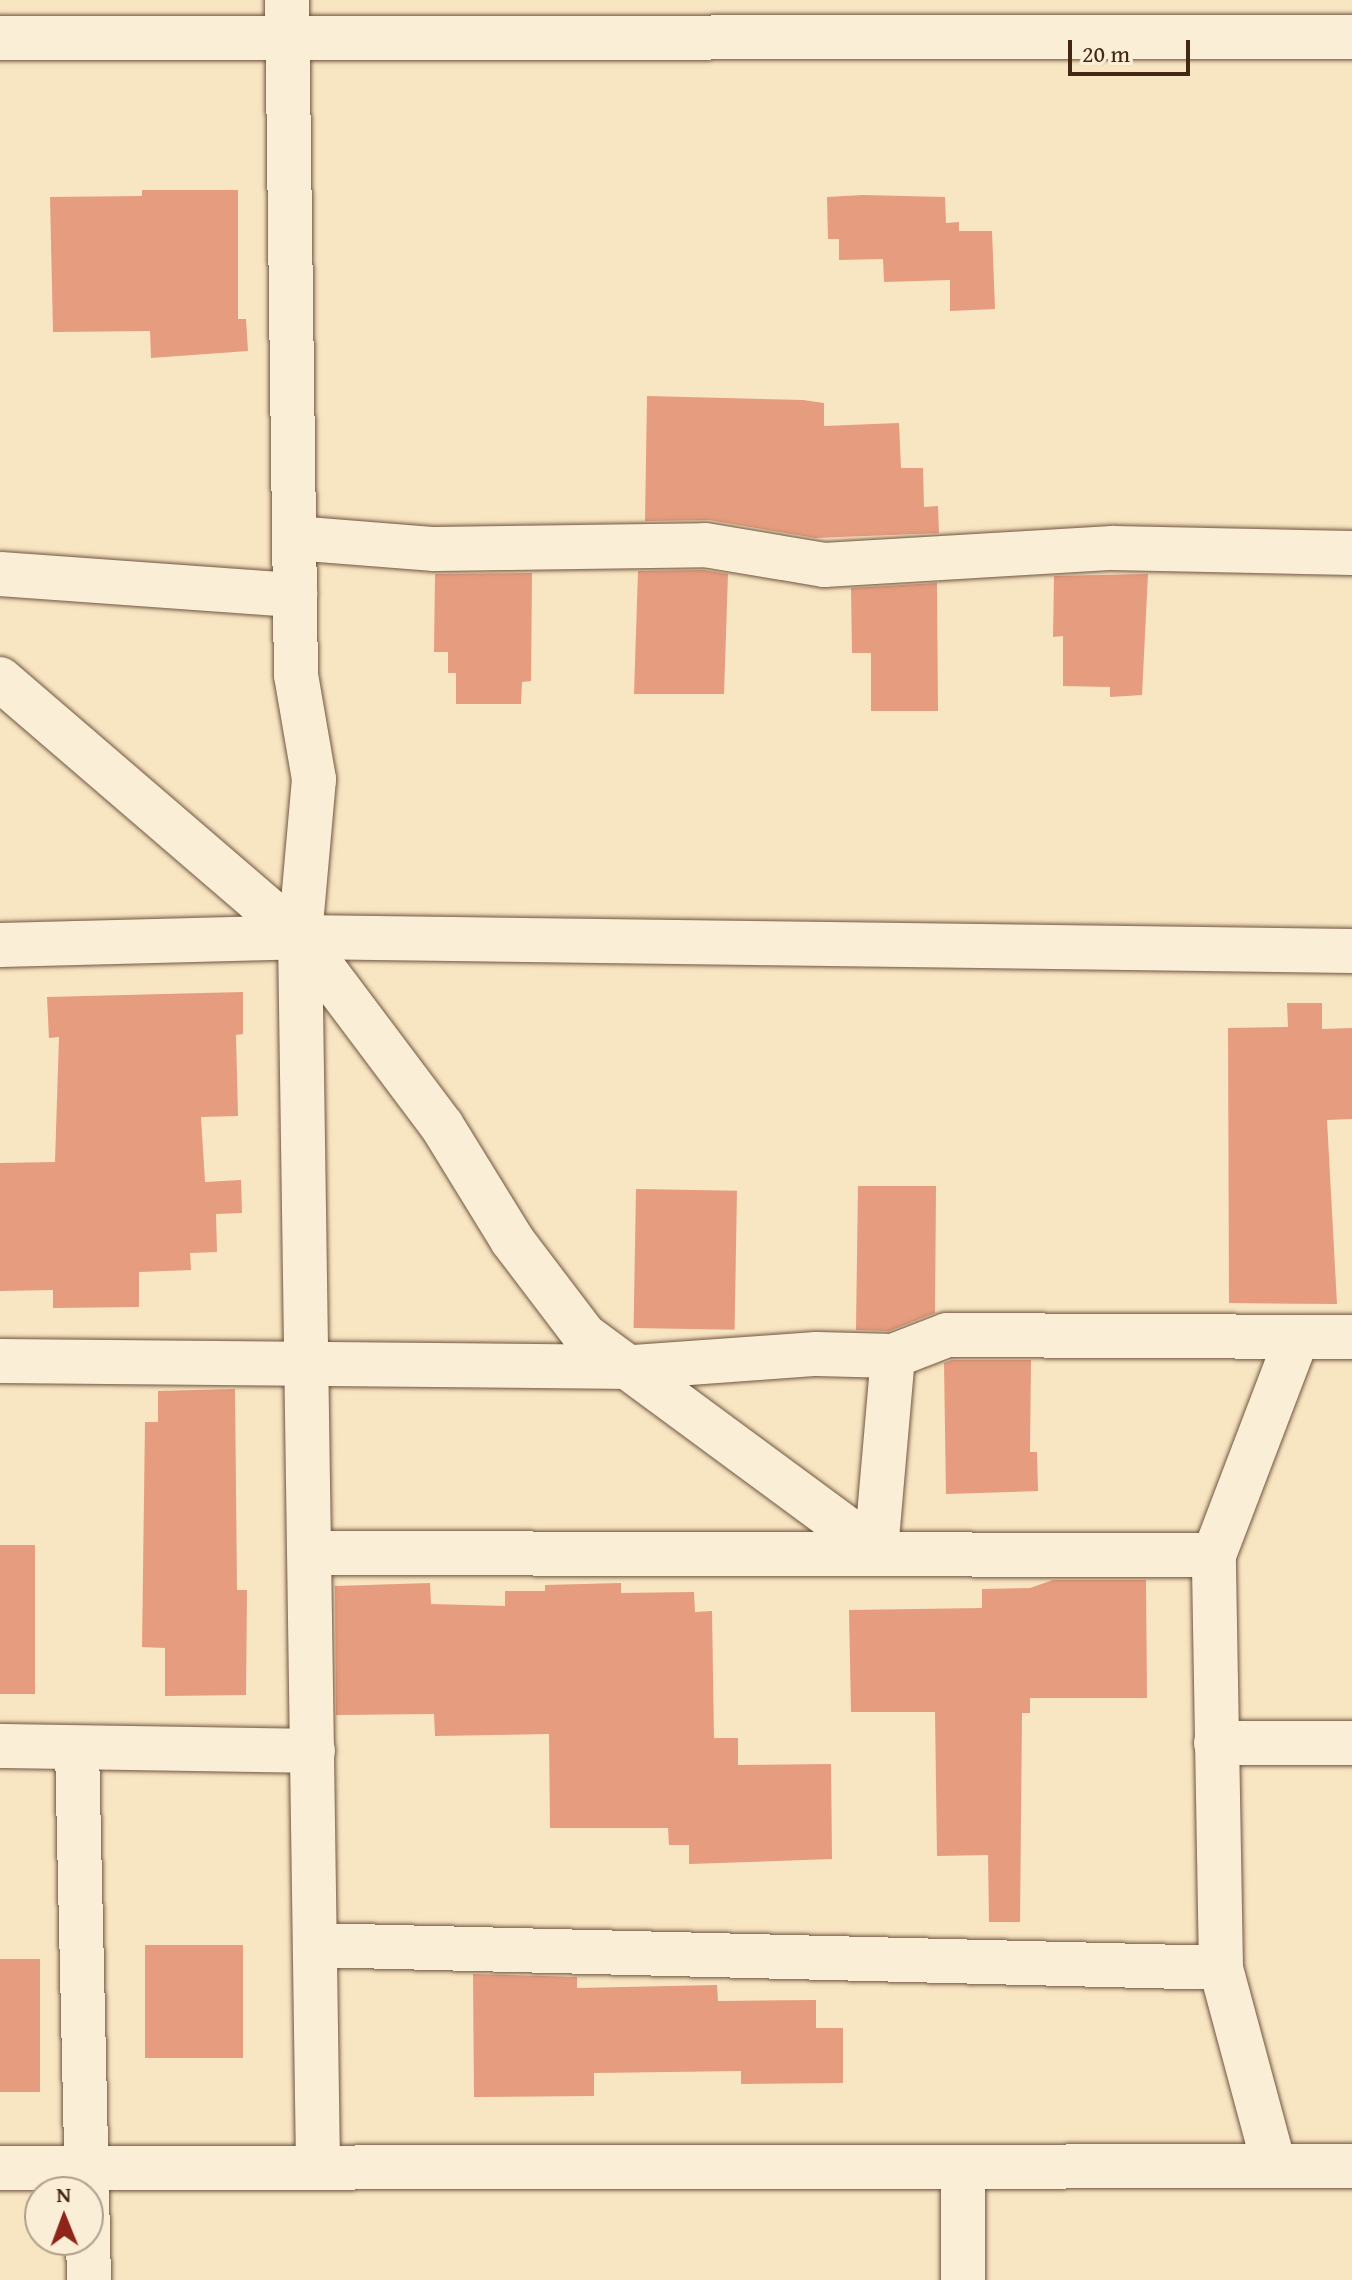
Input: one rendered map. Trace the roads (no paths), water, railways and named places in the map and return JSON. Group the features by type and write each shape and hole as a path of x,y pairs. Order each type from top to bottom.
{"street":[{"path":"287,19 296,675 314,779 300,937 318,2164"},
{"path":"0,38 287,19 1352,37"},
{"path":"294,538 435,549 705,545 824,565 1112,548 1352,553"},
{"path":"0,574 295,595"},
{"path":"0,679 300,937 442,1126 512,1240 584,1335 634,1367 876,1550"},
{"path":"0,945 300,937 1352,951"},
{"path":"0,1361 634,1367 817,1354 893,1356 947,1335 1352,1337"},
{"path":"1274,2165 1221,1968 1214,1555 1297,1338"},
{"path":"876,1550 893,1356"},
{"path":"310,1553 876,1550 1214,1555"},
{"path":"1216,1743 1352,1743"},
{"path":"0,1746 313,1751"},
{"path":"77,1748 89,2280"},
{"path":"315,1945 1221,1968"},
{"path":"0,2168 318,2164 1352,2166"},
{"path":"963,2167 963,2280"}]}
